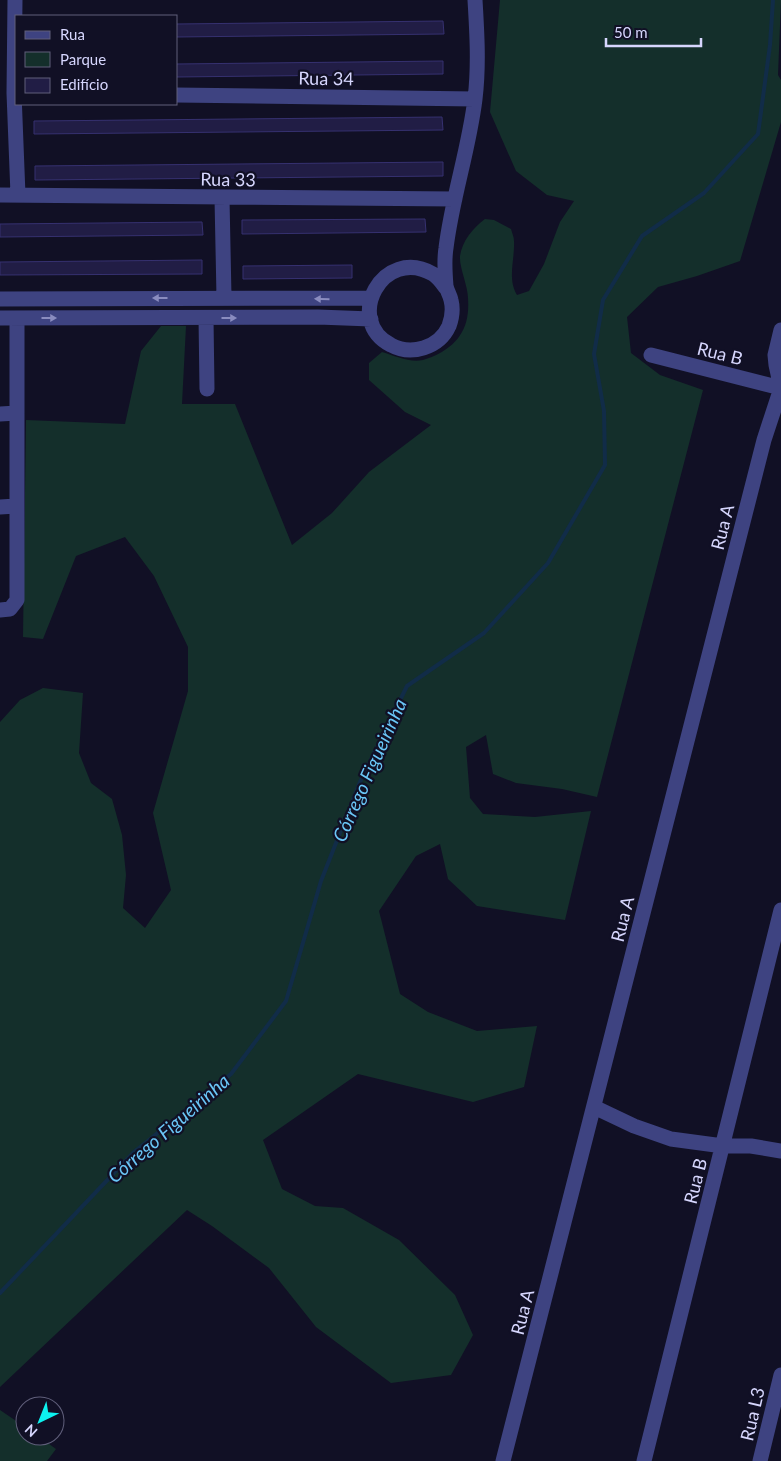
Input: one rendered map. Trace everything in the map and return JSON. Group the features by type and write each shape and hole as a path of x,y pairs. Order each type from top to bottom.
{"street":[{"path":"15,0 10,93 18,195"},
{"path":"446,288 446,249 475,99 478,64 475,0"},
{"name":"Rua 34","path":"178,95 475,99"},
{"name":"Rua 33","path":"0,195 455,199"},
{"path":"222,198 224,297"},
{"path":"426,270 446,249"},
{"path":"412,267 426,270 437,277 446,288 452,300 452,314 448,327 441,338 430,346 417,350 403,350 390,345 380,336 372,324 369,311 376,285 386,275 398,269 412,267"},
{"path":"0,299 371,298"},
{"path":"0,318 371,319"},
{"path":"0,610 10,609 17,600 17,318"},
{"path":"206,318 207,389"},
{"path":"781,330 775,355 781,388"},
{"name":"Rua B","path":"651,355 781,388"},
{"name":"Rua A","path":"503,1461 764,440 781,388"},
{"path":"0,414 17,413"},
{"path":"0,507 16,506"},
{"name":"Rua B","path":"644,1461 781,910"},
{"path":"594,1107 634,1126 671,1139 723,1146 752,1146 781,1151"},
{"name":"Rua L3","path":"760,1461 781,1375"}],"green space":[{"path":"500,0 781,0 778,75 781,80 781,122 740,261 658,287 627,317 631,353 660,375 703,390 597,797 562,789 516,783 493,774 486,735 466,747 470,798 483,814 535,817 591,811 565,920 477,906 448,879 440,844 416,856 379,911 400,994 428,1012 477,1031 537,1026 524,1087 473,1102 358,1074 263,1140 282,1189 315,1206 343,1208 399,1240 455,1295 473,1335 451,1375 391,1383 316,1327 269,1268 187,1210 0,1387 0,722 20,700 43,688 83,693 79,753 91,783 112,799 122,835 126,875 123,908 145,928 171,890 153,813 188,691 188,647 154,576 125,537 76,556 43,639 23,637 26,420 125,424 141,351 161,326 186,326 182,404 235,404 292,545 332,513 369,472 431,425 405,412 369,380 369,363 382,352 408,360 423,360 443,351 457,340 465,325 468,308 468,293 460,260 461,250 469,235 485,219 494,220 511,229 514,241 512,282 514,289 517,295 529,291 544,264 560,222 574,201 547,195 516,171 490,112"},
{"path":"0,1410 15,1420 15,1446 52,1446 56,1449 47,1461 0,1461"}],"building":[{"path":"443,21 444,34 178,37 178,24"},
{"path":"443,61 443,74 178,77 178,64"},
{"path":"442,117 443,130 34,134 34,121"},
{"path":"443,162 443,176 35,180 35,166"},
{"path":"425,219 426,232 242,234 242,220"},
{"path":"202,222 203,235 0,237 0,224"},
{"path":"202,260 202,274 0,275 0,262"},
{"path":"352,265 352,278 243,279 243,266"}],"waterway":[{"name":"Córrego Figueirinha","path":"0,1293 134,1152 231,1074 286,1001 321,881 360,782 407,686 484,633 548,563 605,465 604,411 594,354 603,300 642,236 704,193 758,134 770,45 773,0"}]}
